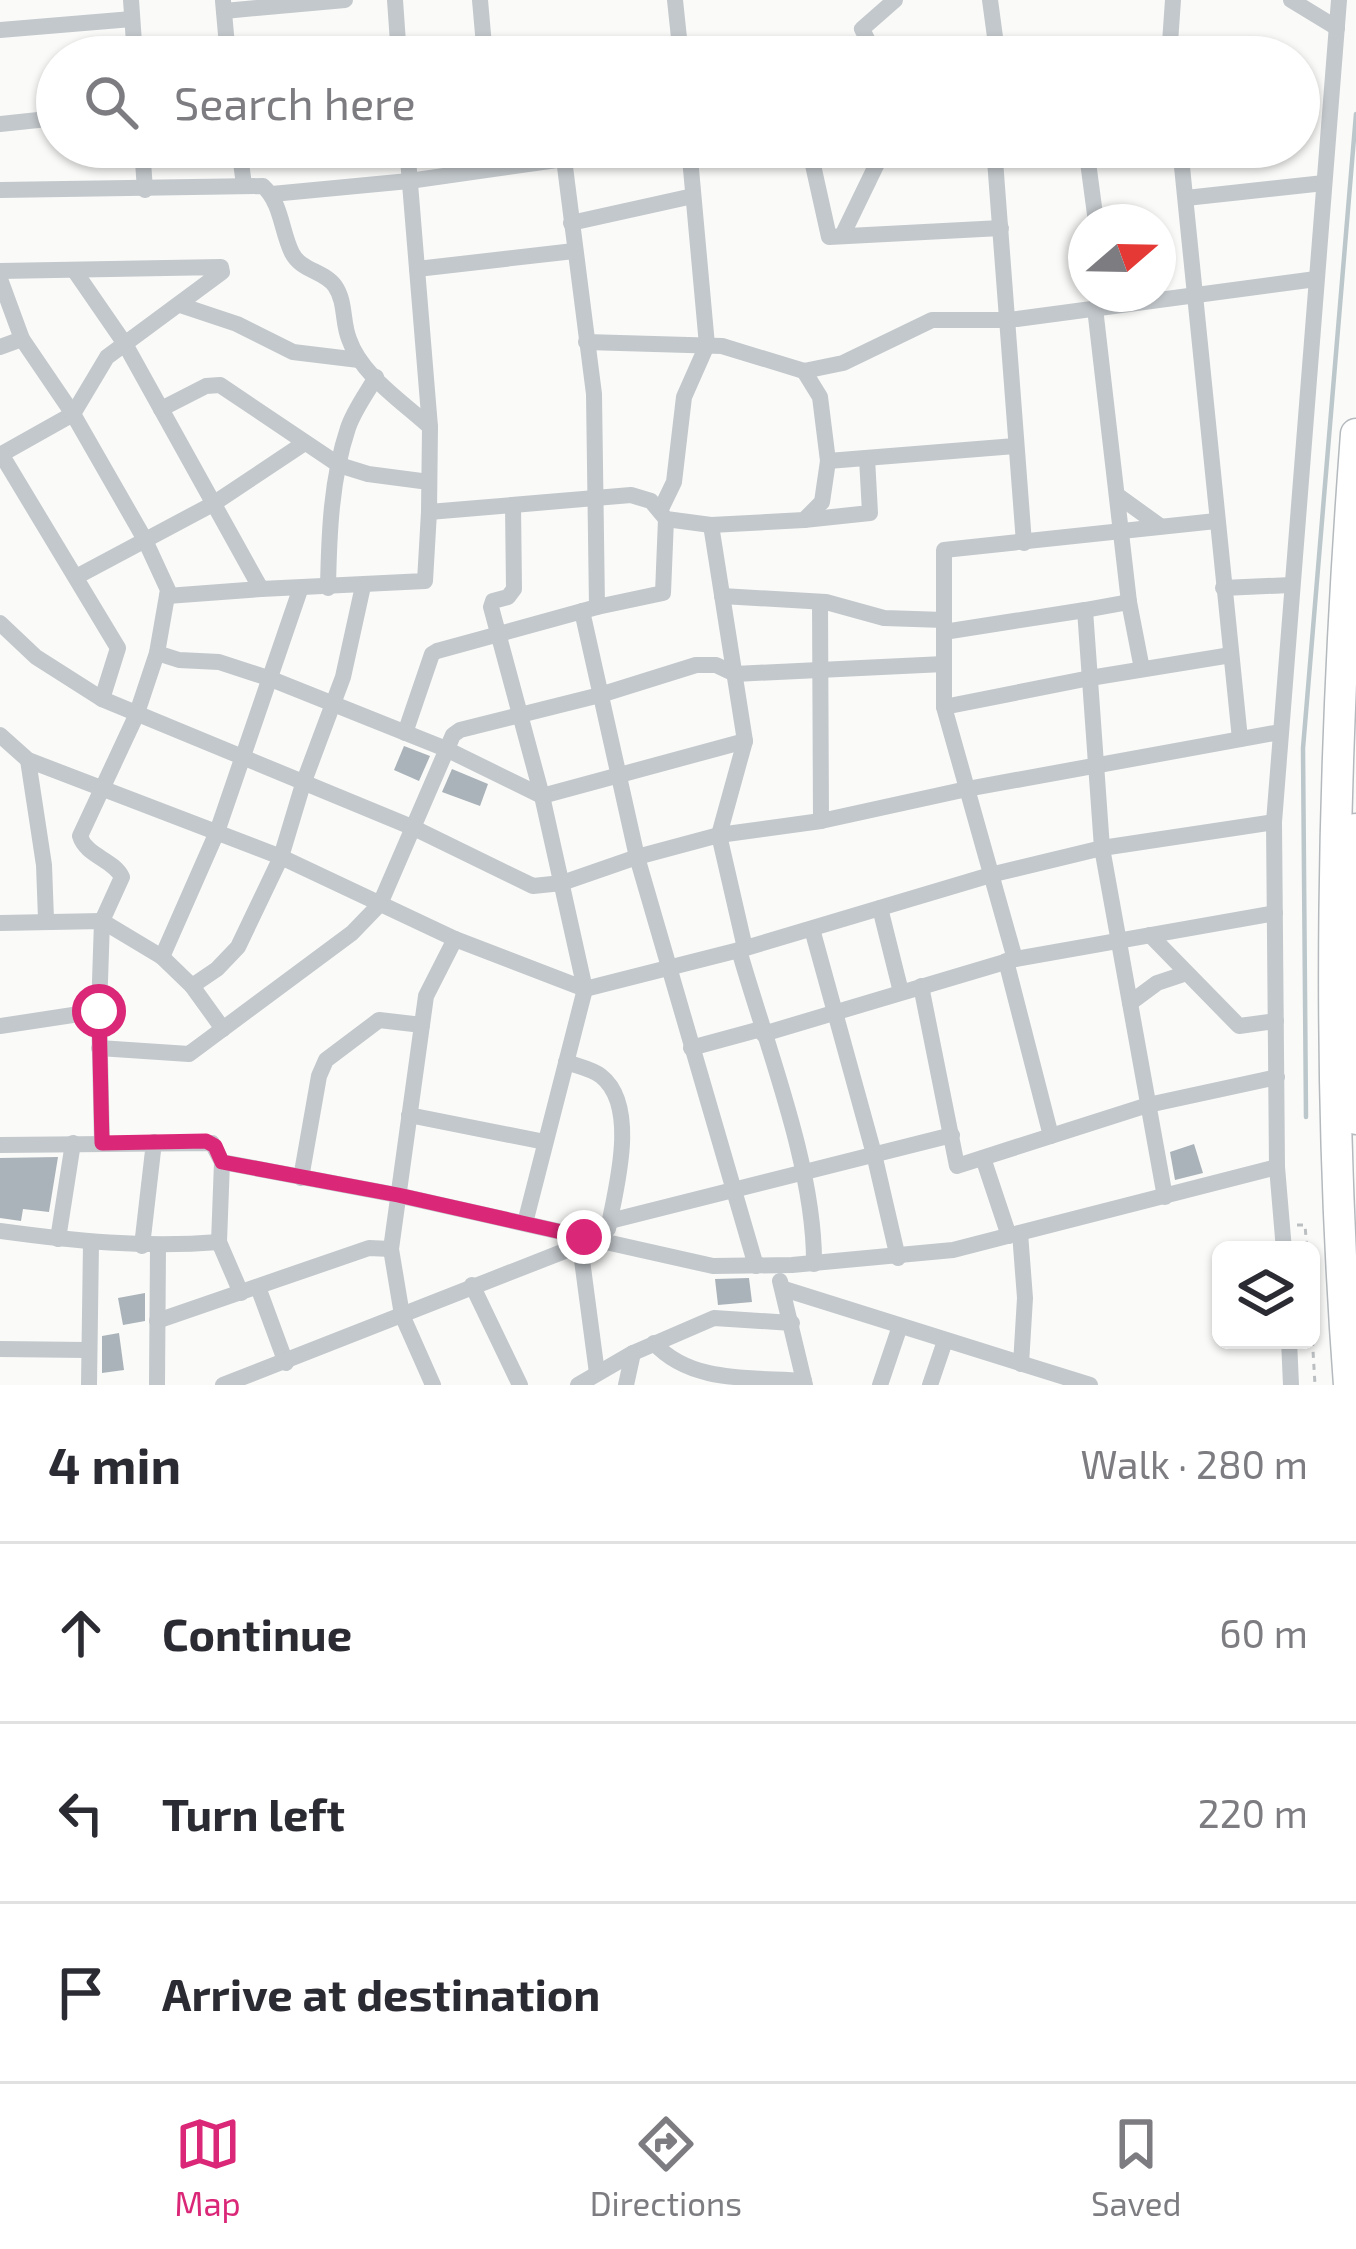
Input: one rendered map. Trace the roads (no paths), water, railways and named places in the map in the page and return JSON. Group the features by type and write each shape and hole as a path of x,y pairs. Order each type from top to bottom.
{"highway":[{"path":"1349,1385 1336,1191 1332,905 1343,607 1356,434"},
{"path":"1356,829 1356,1119"}],"street":[{"path":"226,36 224,5 345,0"},
{"path":"395,0 398,36"},
{"path":"480,0 483,36"},
{"path":"675,0 678,36"},
{"path":"866,36 862,29 895,0"},
{"path":"990,0 995,36"},
{"path":"1169,36 1173,0"},
{"path":"1292,0 1337,28"},
{"path":"1284,1241 1277,1167 1274,822 1339,0"},
{"path":"0,30 132,9"},
{"path":"0,124 36,120"},
{"path":"143,168 145,190"},
{"path":"241,168 244,184"},
{"path":"167,596 425,581 430,427 409,168"},
{"path":"272,194 410,182 495,168"},
{"path":"565,168 594,394 596,498 590,609 600,695 637,856 734,1190 765,1266 784,1289 805,1383 713,1380 670,1360 654,1343"},
{"path":"405,733 432,655 663,593 663,515 674,482 684,397 707,345 691,168"},
{"path":"814,168 829,237 1001,228"},
{"path":"842,236 875,168"},
{"path":"996,168 1024,542"},
{"path":"1089,168 1094,204"},
{"path":"1182,168 1240,739"},
{"path":"1186,198 1324,183"},
{"path":"0,190 263,186 272,194 293,257 332,280 359,360 430,427"},
{"path":"571,224 694,196"},
{"path":"417,269 574,251"},
{"path":"102,699 118,648 0,455 73,414 107,357 216,280 221,267 0,275 22,339 73,414 166,585 157,653 136,716 80,836 85,848 116,867 122,877 102,921 102,1143"},
{"path":"74,270 125,344 261,589"},
{"path":"1176,296 1316,279"},
{"path":"180,305 237,324 293,352 359,360"},
{"path":"586,342 722,346 804,371 843,363 932,320 1009,320 1068,309"},
{"path":"1103,312 1117,495 1142,669"},
{"path":"0,346 22,339"},
{"path":"804,371 820,398 828,461 822,502 804,520"},
{"path":"328,588 329,520 339,465 349,424 376,377"},
{"path":"160,409 206,386 220,385 339,465 429,482"},
{"path":"76,577 213,504 303,444"},
{"path":"828,461 1015,446"},
{"path":"429,512 631,495 651,501 663,515 711,525 870,513 867,458"},
{"path":"1117,495 1160,526"},
{"path":"513,505 514,589 491,608 542,796 585,989 525,1223"},
{"path":"1051,1136 994,874 944,707 944,550 1216,521"},
{"path":"711,525 745,741 719,836 762,1031 803,1172 814,1223 814,1264"},
{"path":"1223,588 1291,585"},
{"path":"192,986 238,947 281,857 343,677 362,586"},
{"path":"162,957 217,832 301,590"},
{"path":"722,596 820,602 944,626 1129,602"},
{"path":"820,602 821,821"},
{"path":"1084,610 1102,848 1165,1197"},
{"path":"0,623 36,657 136,716 414,828 533,886 562,883 637,856 719,836 821,821 1280,731"},
{"path":"157,653 179,660 219,662 272,679 446,749 542,796 745,741"},
{"path":"944,707 1231,656"},
{"path":"100,1048 189,1054 352,933 380,904 446,749 460,730 697,665 716,664 735,674 944,664"},
{"path":"0,735 28,760 281,857 455,939 585,989 742,949 994,874 1102,848 1274,822"},
{"path":"28,760 44,865 46,920"},
{"path":"880,908 902,992"},
{"path":"692,1048 1011,960 1275,913"},
{"path":"0,923 102,921 162,957 192,986 223,1029"},
{"path":"812,928 898,1258"},
{"path":"1150,934 1239,1026 1276,1021"},
{"path":"433,1385 402,1315 391,1249 426,996 455,939"},
{"path":"1130,1004 1157,983 1184,974"},
{"path":"921,986 957,1166 1148,1105 1276,1077"},
{"path":"0,1026 99,1011"},
{"path":"302,1178 319,1076 326,1060 379,1020 422,1025"},
{"path":"566,1062 599,1075 616,1093 624,1124 605,1242"},
{"path":"409,1115 545,1142"},
{"path":"610,1221 952,1135"},
{"path":"0,1145 206,1141 215,1146 222,1162 219,1242 250,1290 286,1363"},
{"path":"154,1142 150,1246 158,1321 157,1385"},
{"path":"58,1238 73,1144"},
{"path":"983,1158 1014,1234 1024,1298 1021,1364"},
{"path":"222,1162 398,1195 525,1223 582,1241 713,1266 898,1258 1014,1234 1277,1167"},
{"path":"0,1231 150,1246 219,1242"},
{"path":"223,1385 250,1381 582,1241"},
{"path":"582,1241 597,1373"},
{"path":"89,1385 91,1243"},
{"path":"158,1321 369,1248 391,1249"},
{"path":"472,1285 520,1385"},
{"path":"784,1289 1021,1364 1046,1379 1090,1385"},
{"path":"578,1385 633,1353 714,1318 791,1323"},
{"path":"880,1385 900,1327"},
{"path":"930,1385 945,1340"},
{"path":"0,1349 87,1350"},
{"path":"1289,1349 1291,1385"},
{"path":"626,1385 633,1353"}],"waterway":[{"path":"1306,1117 1303,748 1356,114"}]}
